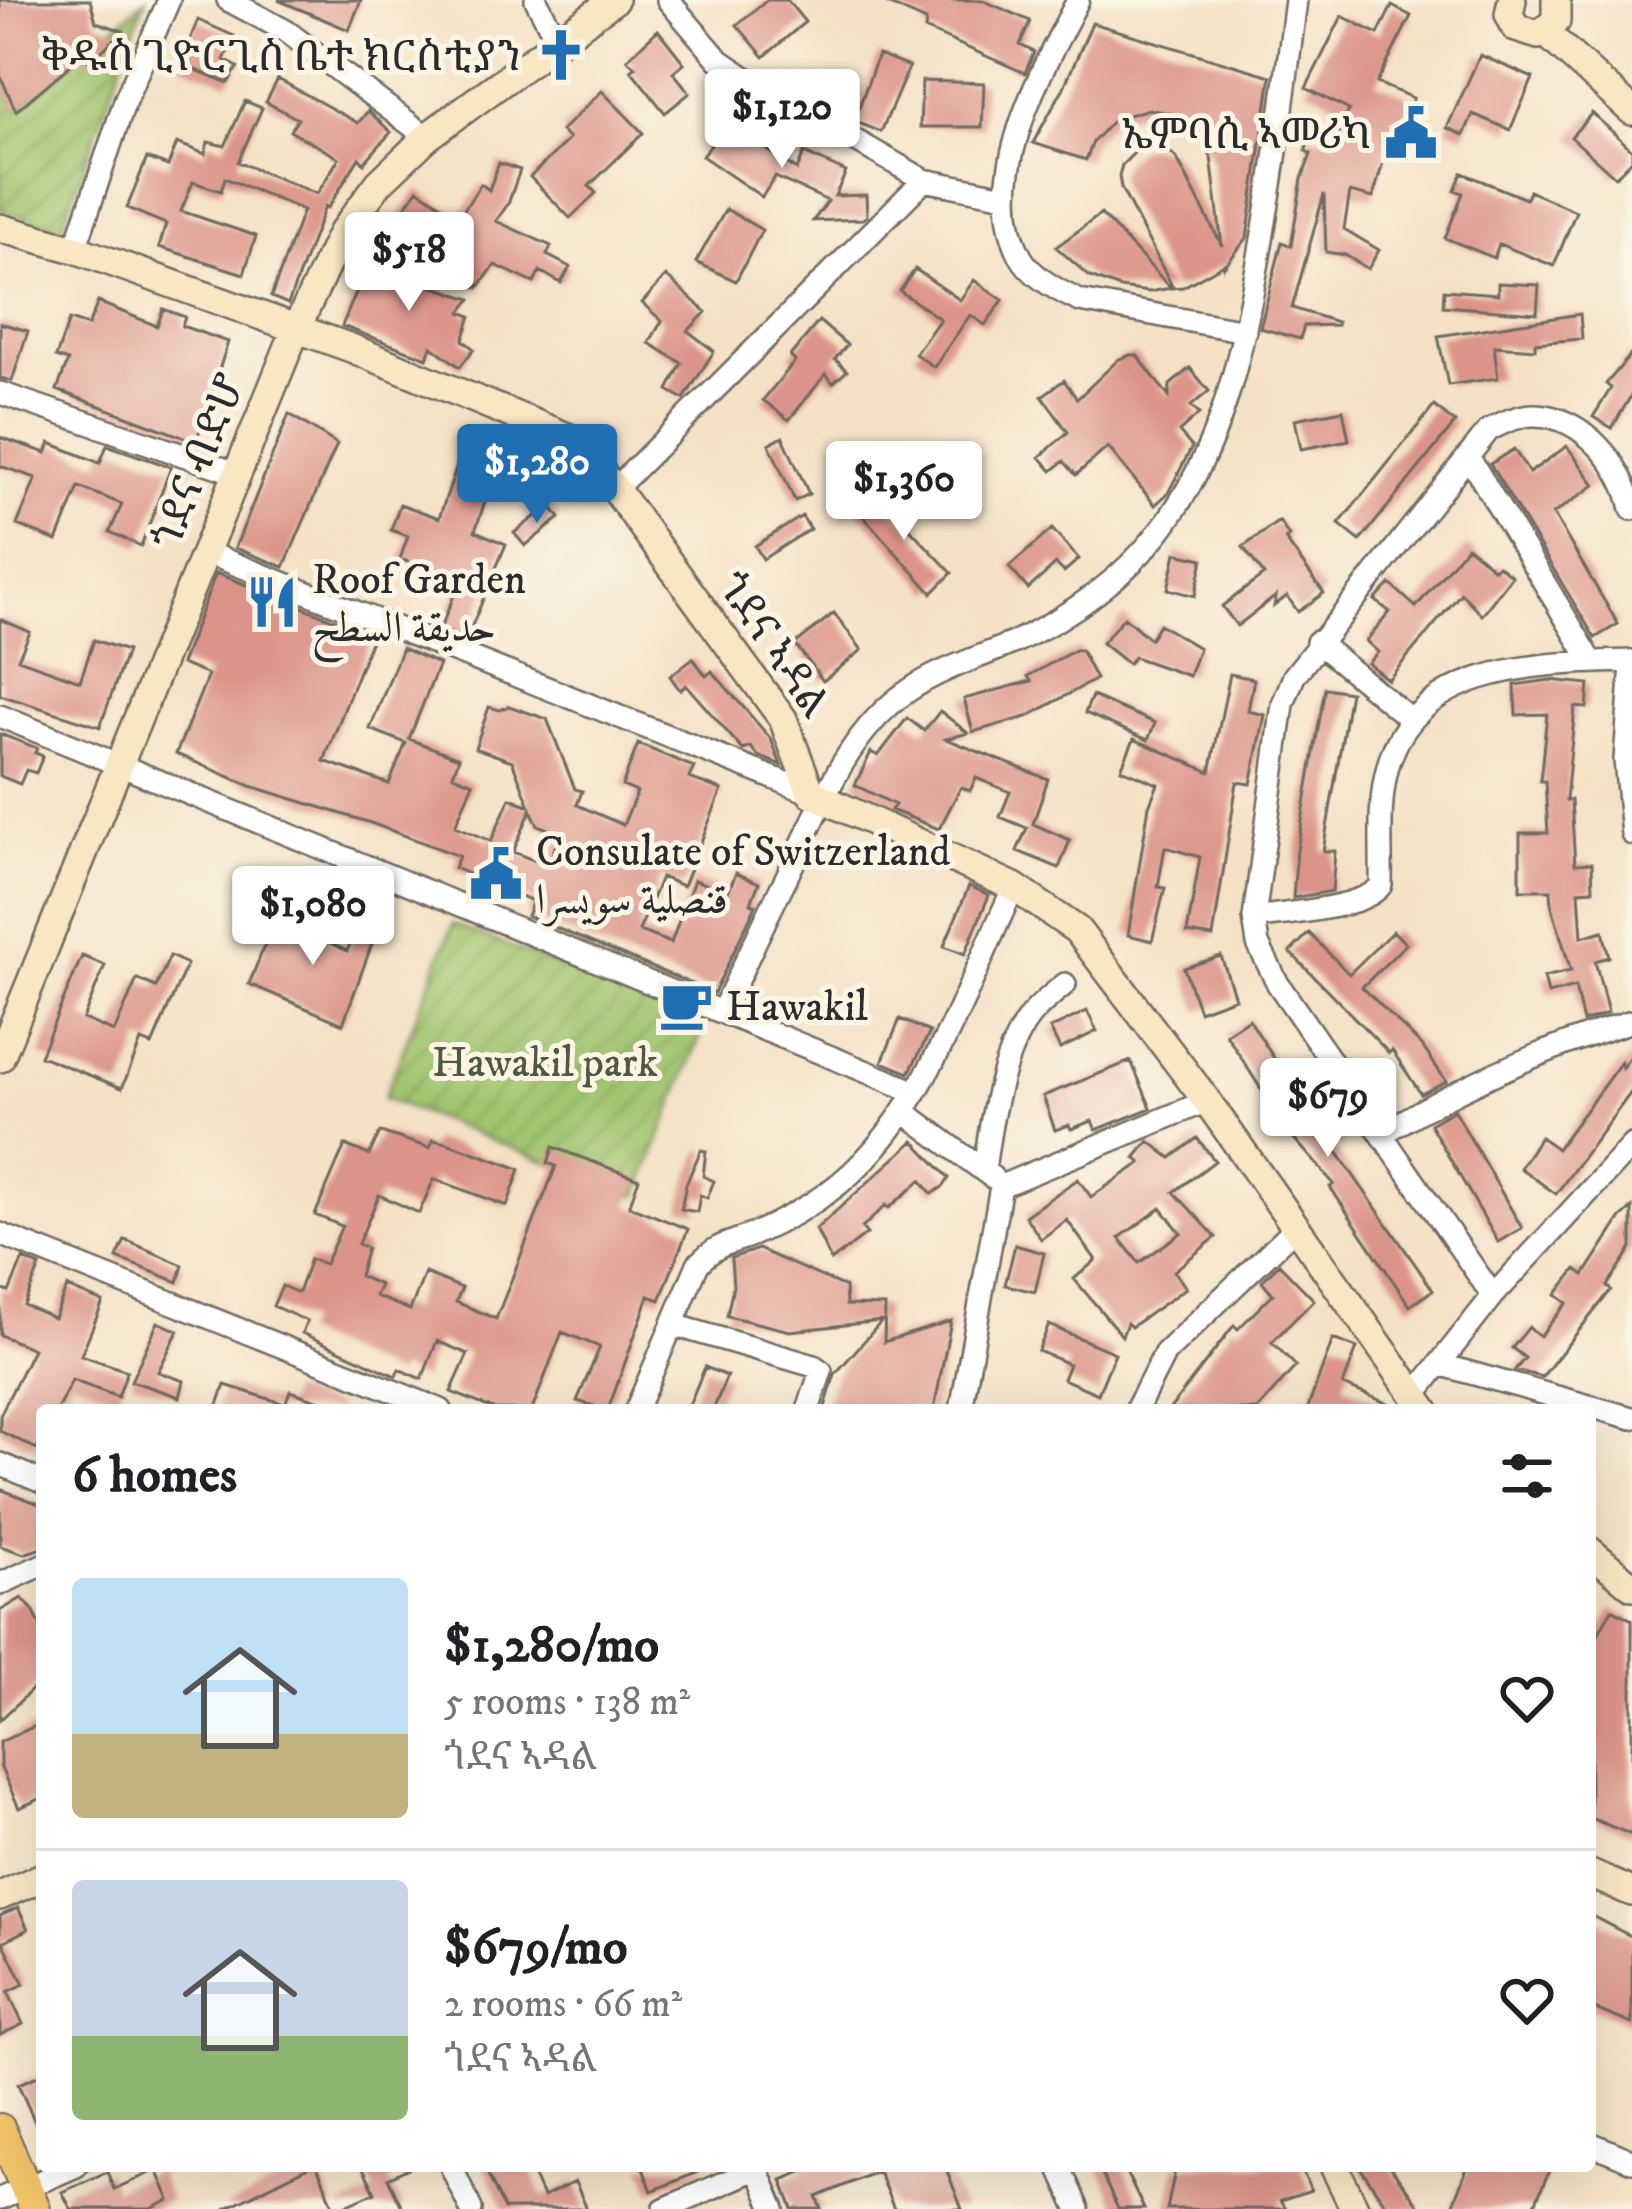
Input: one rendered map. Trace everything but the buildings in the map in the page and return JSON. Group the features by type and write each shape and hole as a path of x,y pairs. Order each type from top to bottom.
{"main road":[{"path":"0,2129 20,2199"}],"street":[{"path":"75,250 126,98 169,0"},
{"path":"228,0 286,31 427,137"},
{"path":"536,0 558,42"},
{"name":"ጎደና ብድሆ","path":"0,1055 236,473 341,233 379,183 427,137 614,0"},
{"path":"668,0 731,67 924,180 1005,196"},
{"path":"1078,0 1025,105 1005,196 1022,258 1056,290 1080,302 1245,331"},
{"path":"722,1012 817,796 850,751 904,693 1086,602 1121,575 1189,490 1216,435 1245,331 1278,142 1296,0"},
{"path":"1506,2 1516,28 1530,34 1545,32 1556,21 1556,0"},
{"path":"1545,32 1632,111"},
{"path":"615,489 924,180"},
{"name":"ጎደና ኣዳል","path":"0,228 296,329 559,431 583,450 615,489 783,719 817,796"},
{"path":"0,393 236,473"},
{"path":"1493,1296 1266,966 1254,918 1283,704 1294,676 1317,642 1490,430 1509,419 1555,418 1590,438 1628,486 1632,509"},
{"path":"1468,456 1592,662"},
{"path":"205,552 817,796 1014,887 1076,930 1297,1226 1414,1404"},
{"path":"1317,642 1410,719"},
{"path":"1254,918 1375,894 1381,885 1385,778 1410,719 1458,687 1525,665 1632,662 1625,760 1632,834"},
{"path":"0,716 916,1092"},
{"path":"639,1404 698,1264 716,1245 751,1235 828,1192 868,1157 906,1113 1014,887"},
{"path":"962,1404 993,1178 1000,1088 1022,1028 1065,984"},
{"path":"1382,1134 1448,1094 1558,1044 1632,1022"},
{"path":"993,1178 1207,1101"},
{"path":"906,1113 993,1178"},
{"path":"1416,1404 1493,1296 1632,1145"},
{"path":"1139,1404 1165,1353 1297,1226"},
{"path":"0,1234 384,1399"},
{"path":"674,1325 814,1366 820,1371 810,1404"},
{"path":"1442,1365 1582,1404"},
{"path":"1596,1408 1632,1418"},
{"path":"0,1464 36,1479"},
{"path":"1596,1556 1632,1586"},
{"path":"0,1584 36,1568"},
{"path":"1596,1877 1632,1892"},
{"path":"0,1896 36,1880"},
{"path":"1596,2146 1632,2162"},
{"path":"20,2199 66,2172"},
{"path":"454,2172 471,2209"},
{"path":"664,2209 747,2172"},
{"path":"760,2172 774,2209"},
{"path":"1062,2172 1078,2209"},
{"path":"1337,2172 1354,2209"}],"green space":[{"path":"145,0 61,229 0,210 0,75 17,110"},
{"name":"Hawakil park","path":"453,924 705,1024 637,1197 384,1098"}],"place":[{"name":"ቅዱስ ጊዮርጊስ ቤተ ክርስቲያን","path":"561,55"},
{"name":"ኤምባሲ ኣመሪካ","path":"1411,133"},
{"name":"Roof Garden حديقة السطح","path":"272,602"},
{"name":"Consulate of Switzerland قنصلية سويسرا","path":"496,874"},
{"name":"Hawakil","path":"686,1005"}]}
